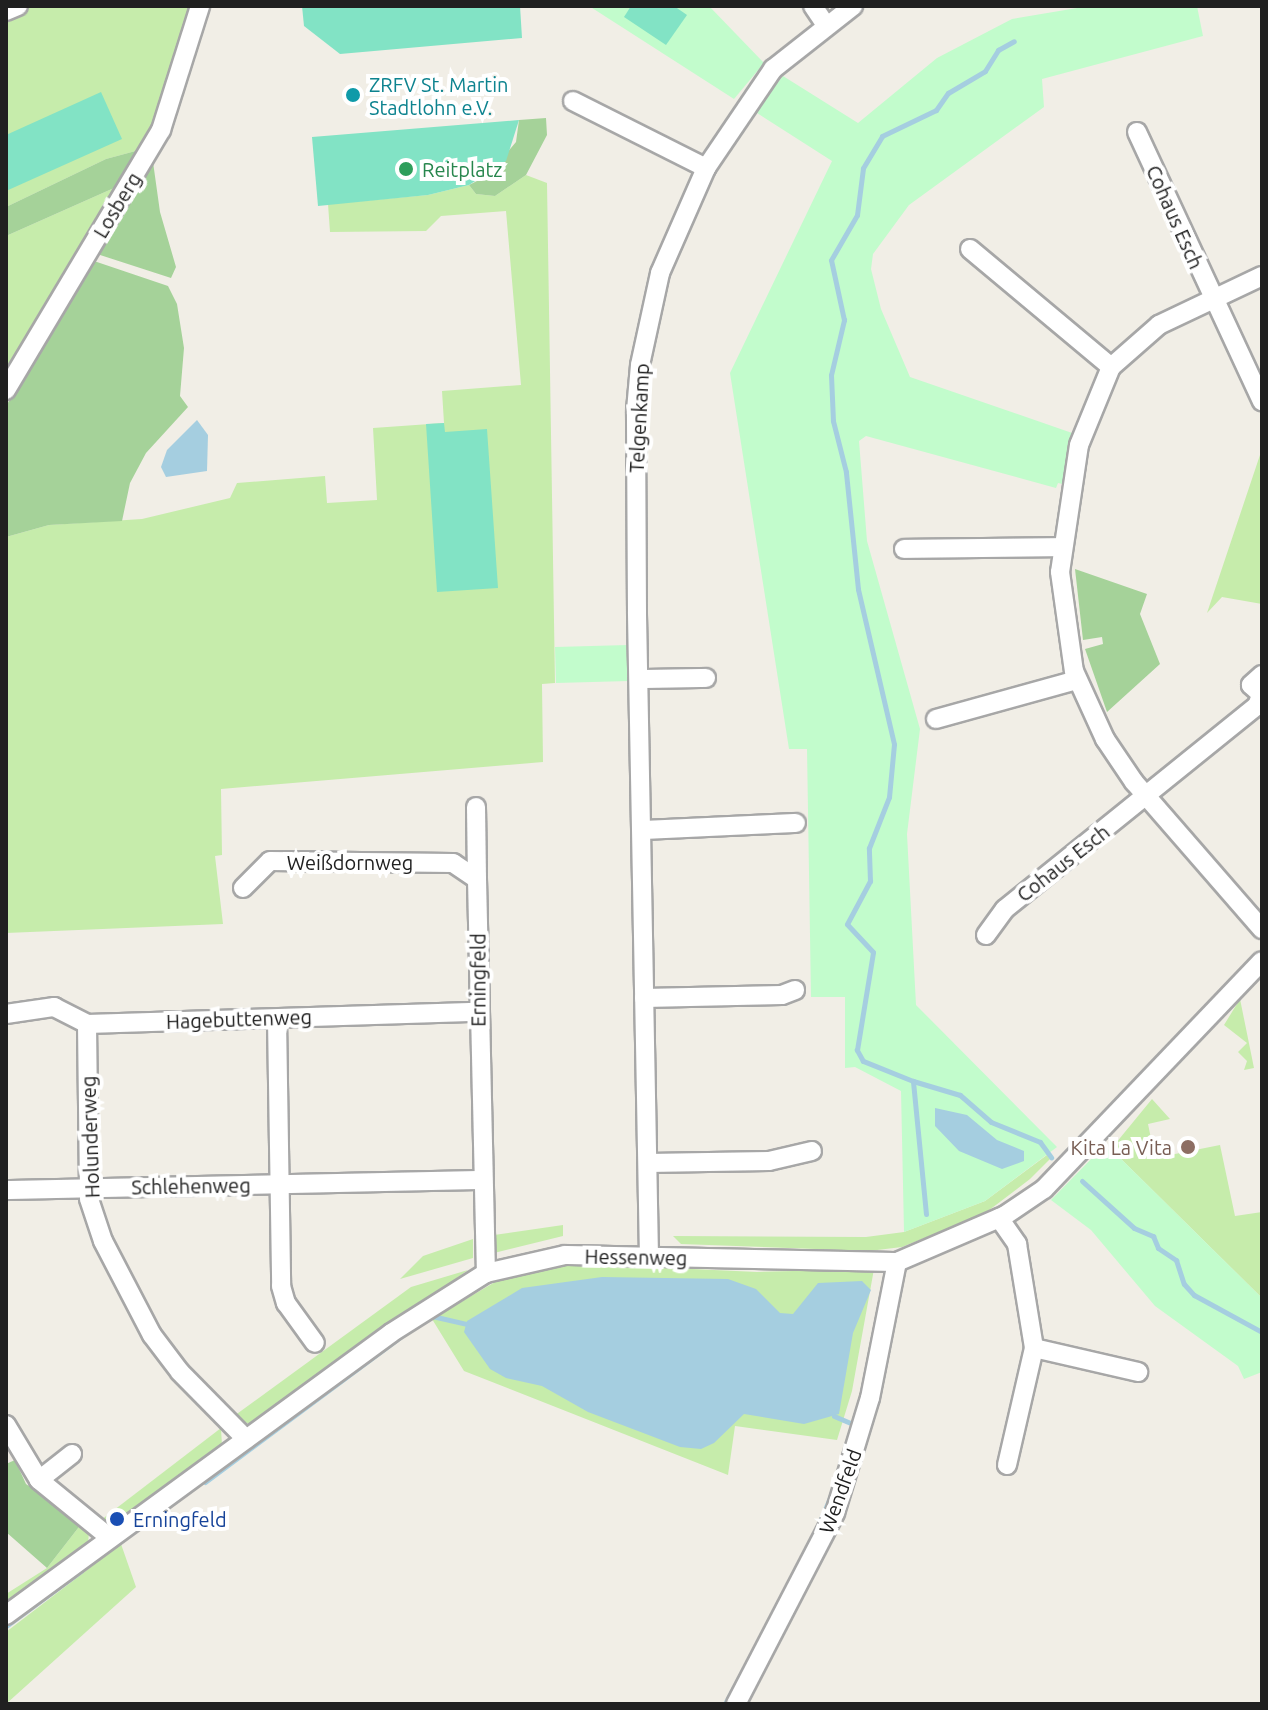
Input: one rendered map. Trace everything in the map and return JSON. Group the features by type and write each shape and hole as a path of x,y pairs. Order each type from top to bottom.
{"street":[{"path":"6,11 18,6"},
{"name":"Losberg","path":"6,390 161,130 200,6"},
{"path":"813,6 826,25"},
{"name":"Telgenkamp","path":"649,1257 637,390 660,273 706,168 764,79 826,25 853,6"},
{"path":"573,101 706,168"},
{"name":"Cohaus Esch","path":"1137,132 1262,401"},
{"path":"970,249 1111,367"},
{"path":"1262,276 1159,325 1111,367 1079,445 1061,547 1063,613 1077,680 1105,739 1147,797 1262,929"},
{"path":"904,549 1061,547"},
{"path":"1262,675 1251,685 1262,695"},
{"path":"639,679 706,678"},
{"path":"936,719 1077,680"},
{"name":"Cohaus Esch","path":"986,935 1005,909 1257,706 1262,695"},
{"name":"Erningfeld","path":"476,807 472,873 486,1273"},
{"path":"642,830 796,823"},
{"name":"Weißdornweg","path":"243,888 270,861 453,863 472,873"},
{"name":"Hessenweg","path":"6,1615 391,1333 486,1273 565,1255 897,1262 999,1218 1044,1189 1262,961"},
{"path":"644,998 782,995 795,990"},
{"name":"Hagebuttenweg","path":"6,1014 54,1007 87,1024 478,1012"},
{"name":"Schlehenweg","path":"277,1019 282,1294 315,1343"},
{"name":"Holunderweg","path":"87,1024 89,1188 113,1266 152,1335 180,1372 246,1439"},
{"path":"648,1163 769,1161 812,1151"},
{"name":"Schlehenweg","path":"6,1190 481,1180"},
{"path":"999,1218 1017,1244 1034,1348 1007,1465"},
{"name":"Wendfeld","path":"736,1704 835,1513 870,1398 897,1262"},
{"path":"1034,1348 1138,1372"},
{"path":"6,1425 39,1480 110,1538"},
{"path":"39,1480 72,1454"}],"green space":[{"path":"28,6 192,6 143,149 106,159 6,207 6,15"},
{"path":"302,6 520,6 522,38 340,54 304,26"},
{"path":"589,6 709,6 764,63 734,99"},
{"path":"631,6 674,6 687,15 666,45 624,17"},
{"path":"1089,6 1197,6 1203,36 1042,79 1044,107 909,205 873,254 871,269 881,309 910,377 1075,434 1067,485 1058,483 1056,488 866,436 859,441 867,541 920,729 907,834 916,1005 1057,1147 985,1201 904,1232 901,1091 855,1067 845,1068 845,997 811,997 807,749 789,749 730,373 832,161 754,111 783,76 858,123 937,58 1012,19"},
{"path":"101,92 122,139 6,191 6,135"},
{"path":"546,118 547,135 526,175 495,196 476,194 469,185 487,176 516,142 519,120"},
{"name":"Reitplatz","path":"519,120 506,161 469,185 428,195 318,206 312,137"},
{"path":"143,149 123,184 6,236 6,207 106,159"},
{"path":"153,162 160,212 176,267 171,278 97,254"},
{"path":"526,175 547,183 555,683 542,684 543,762 221,789 222,855 215,856 223,924 6,933 6,537 49,525 142,519 230,498 237,483 325,476 327,503 377,500 373,428 444,423 442,391 521,385 506,211 441,216 426,231 330,232 328,204 428,195 469,185 476,194 495,196"},
{"path":"123,184 6,375 6,236"},
{"path":"94,261 168,286 177,304 184,348 180,396 188,407 146,453 130,483 122,521 49,525 6,537 6,406"},
{"path":"444,423 445,432 487,429 498,588 437,592 426,424"},
{"path":"1262,449 1262,604 1222,597 1207,613"},
{"path":"1075,569 1147,594 1140,614 1160,664 1107,712 1085,649 1103,644 1102,637 1083,640"},
{"path":"628,645 629,681 556,683 555,647"},
{"path":"1240,999 1254,1068 1244,1070 1247,1061 1238,1052 1247,1043 1224,1025"},
{"path":"1152,1099 1170,1119 1148,1124 1155,1158 1220,1145 1235,1216 1262,1212 1262,1298 1111,1149"},
{"path":"1111,1149 1262,1298 1262,1372 1244,1379 1238,1366 1155,1306 1091,1230 1051,1200 1099,1151"},
{"path":"1047,1155 1050,1159 1030,1179 984,1214 902,1247 869,1251 681,1244 673,1236 866,1237 904,1232 985,1201"},
{"path":"563,1225 563,1236 494,1253 494,1235"},
{"path":"473,1239 473,1258 400,1279 423,1256"},
{"path":"564,1263 757,1272 874,1269 852,1391 837,1440 735,1426 728,1475 464,1371 432,1319 495,1282"},
{"path":"468,1270 257,1421 249,1424 234,1416 411,1287"},
{"path":"221,1428 222,1446 116,1525 101,1520"},
{"path":"15,1460 26,1484 82,1523 47,1568 6,1532 6,1464"},
{"path":"82,1523 89,1530 88,1546 6,1607 6,1594 47,1568"},
{"path":"121,1544 136,1587 6,1704 6,1632"}],"water":[{"path":"197,420 208,435 207,471 166,477 161,467 167,450"},
{"path":"935,1108 967,1115 997,1140 1024,1151 1024,1161 1002,1169 959,1151 935,1126"},
{"path":"602,1277 728,1279 756,1289 780,1313 793,1314 818,1283 862,1281 871,1290 853,1333 839,1414 804,1424 744,1414 714,1443 701,1449 680,1447 588,1412 542,1386 506,1378 490,1369 464,1332 467,1321 522,1288"}],"waterway":[{"path":"926,1214 913,1081 863,1061 857,1050 873,952 847,924 870,881 869,848 889,797 894,744 858,589 846,472 833,421 831,375 844,320 831,260 857,215 863,168 882,136 936,110 948,93 985,71 998,50 1014,41"},
{"path":"913,1081 960,1095 991,1122 1040,1142 1051,1157"},
{"path":"1082,1181 1134,1228 1153,1236 1158,1248 1176,1260 1184,1284 1194,1295 1262,1332"},
{"path":"432,1316 466,1324"},
{"path":"205,1482 400,1337"},
{"path":"834,1416 855,1425"},
{"path":"818,1526 833,1491"},
{"path":"6,1626 82,1570"},
{"path":"725,1704 747,1663"}],"place":[{"name":"ZRFV St. Martin Stadtlohn e.V.","path":"353,95"},
{"name":"Reitplatz","path":"406,169"},
{"name":"Kita La Vita","path":"1188,1147"},
{"name":"Erningfeld","path":"117,1519"}]}
